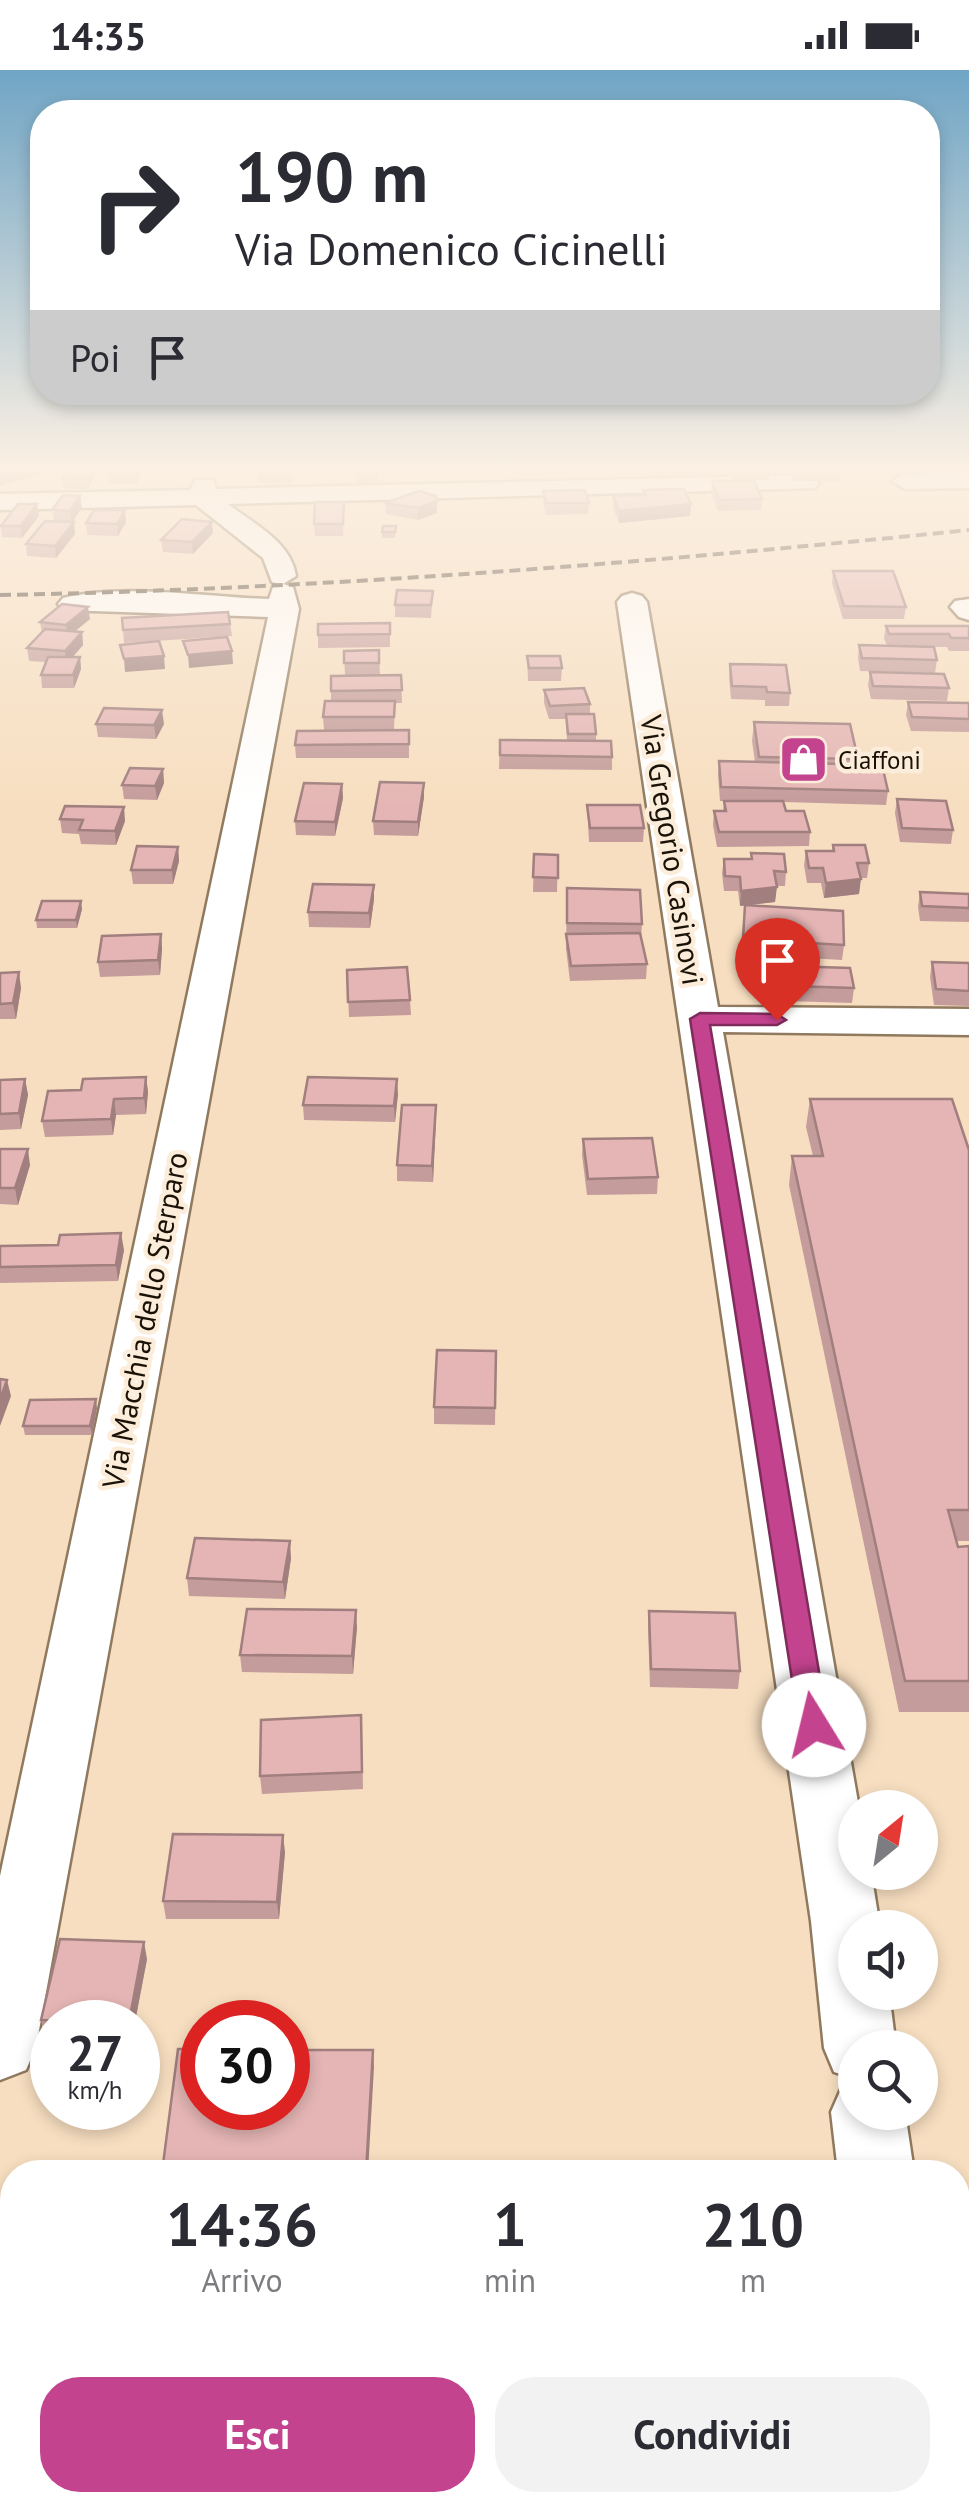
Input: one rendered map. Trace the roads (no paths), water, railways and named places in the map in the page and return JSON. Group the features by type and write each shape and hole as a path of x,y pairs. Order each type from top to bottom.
{"street":[{"path":"73,604 283,593 282,580"},
{"name":"Via Macchia dello Sterparo","path":"0,2047 283,593"},
{"name":"Via Gregorio Casinovi","path":"632,602 845,1921 858,2030"},
{"path":"700,1019 969,1022"},
{"path":"870,2130 874,2160"}],"railway":[{"path":"0,595 365,580"}],"place":[{"name":"Ciaffoni","path":"803,760"}]}
